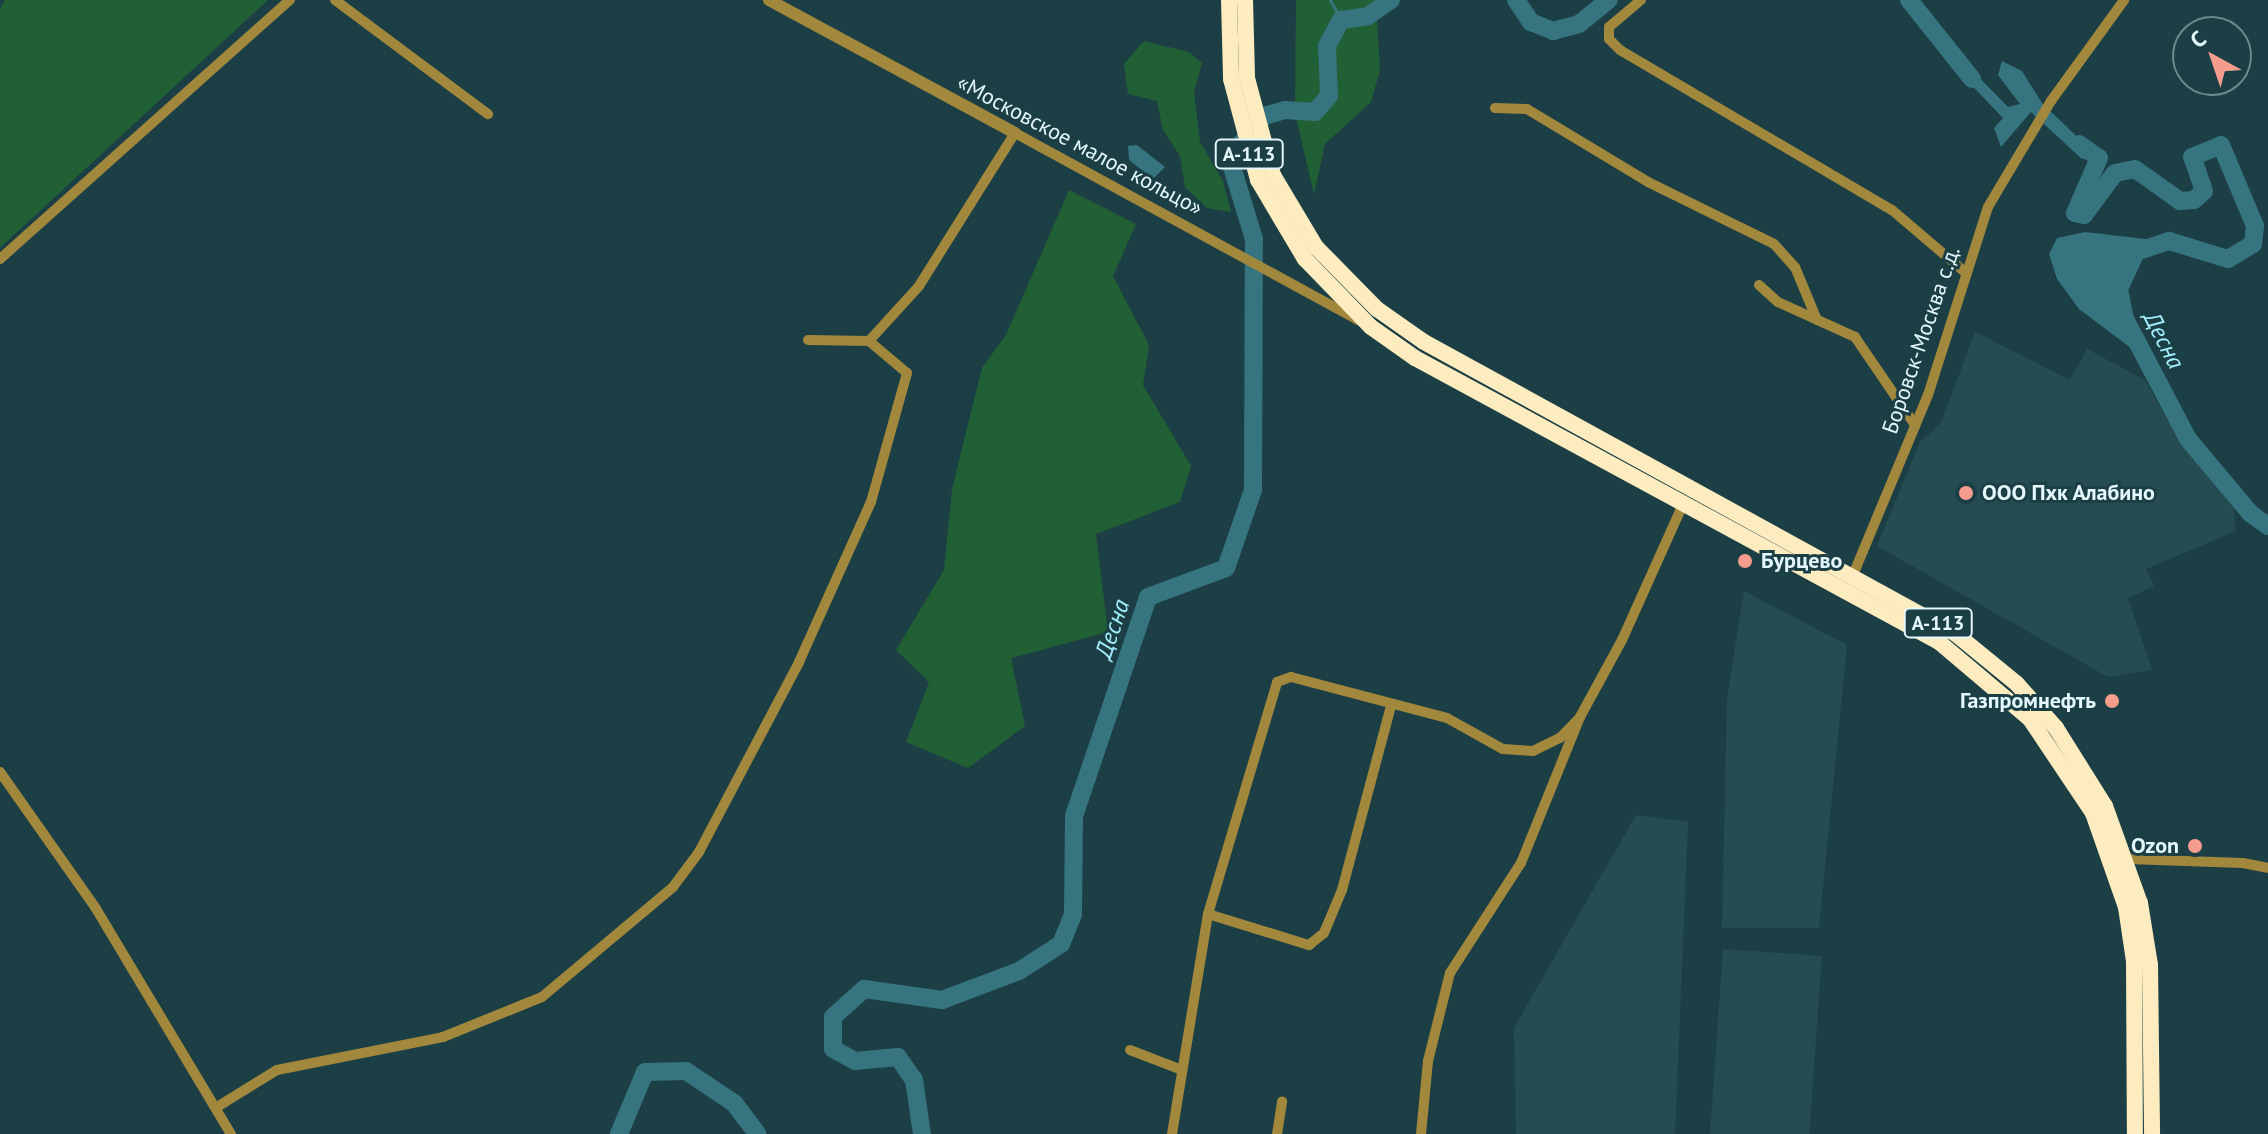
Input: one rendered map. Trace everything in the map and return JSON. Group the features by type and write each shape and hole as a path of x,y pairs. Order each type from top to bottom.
{"highway":[{"name":"А-113","path":"1229,0 1236,37 1246,146 1278,219 1371,327 1415,358 1939,642 1994,683 2063,761 2093,813 2126,907 2134,961 2135,1134"},
{"name":"А-113","path":"1236,37 1245,0"},
{"name":"А-113","path":"1310,253 1414,336 1956,634 2038,706 2091,779 2128,859 2150,965 2152,1134"}],"street":[{"path":"0,259 290,0"},
{"path":"335,0 488,114"},
{"name":"«Московское малое кольцо»","path":"769,0 1371,327"},
{"path":"1641,0 1609,27 1609,39 1620,50 1892,210 1966,273"},
{"name":"Боровск-Москва с.д.","path":"1853,575 1915,425 1988,207 2051,101 2124,0"},
{"path":"1495,108 1527,109 1648,182 1774,244 1795,267 1817,320"},
{"path":"869,341 919,286 1015,133"},
{"path":"1759,285 1778,302 1855,337 1915,425"},
{"path":"217,1107 277,1070 443,1037 542,997 673,887 699,852 799,662 871,502 907,373 869,341 808,340"},
{"path":"1421,1134 1428,1061 1450,973 1521,863 1580,717 1622,640 1683,504"},
{"path":"1172,1134 1208,914 1277,682 1291,677 1391,706 1447,718 1503,749 1533,751 1560,738 1580,717"},
{"path":"1208,914 1309,945 1324,933 1342,890 1391,706"},
{"path":"0,772 95,907 231,1134"},
{"path":"2128,859 2243,863 2268,868"},
{"path":"1130,1050 1182,1070"},
{"path":"1277,1134 1282,1101"}],"shaded area":[{"path":"2002,61 2022,71 2042,103 2099,158 2082,159 2031,112 2001,147 1994,128 2003,118 1959,72 1958,63 1964,62 2008,107 2020,104 1998,75"},
{"path":"1137,145 1165,167 1153,179 1129,160 1128,146"},
{"path":"2085,232 2172,242 2136,252 2119,289 2125,319 2144,358 2079,309 2057,279 2049,254 2057,238"},
{"path":"1975,332 2070,380 2087,349 2145,380 2181,444 2233,502 2236,531 2146,569 2154,586 2128,598 2152,670 2108,677 1877,546 1920,442 1941,423"},
{"path":"1744,591 1847,645 1819,928 1722,928 1727,699"},
{"path":"1636,815 1688,822 1675,1134 1516,1134 1514,1028"},
{"path":"1723,949 1822,956 1809,1134 1710,1134"}],"green space":[{"path":"5,0 268,0 0,248 0,9"},
{"path":"1296,0 1376,0 1380,70 1371,102 1325,144 1314,194 1295,113"},
{"path":"1144,41 1189,52 1202,63 1194,92 1200,142 1223,181 1231,212 1207,208 1185,187 1180,156 1163,130 1157,101 1128,94 1124,64"},
{"path":"1069,190 1136,224 1113,276 1149,345 1143,385 1191,466 1180,502 1096,534 1108,632 1011,658 1025,726 968,768 906,742 929,682 896,650 944,570 952,489 982,368 1006,335"}],"waterway":[{"path":"1330,0 1341,20"},
{"name":"Десна","path":"922,1134 914,1080 898,1057 855,1061 833,1049 833,1017 864,989 942,1000 1019,971 1061,944 1073,915 1074,816 1148,597 1226,568 1253,490 1254,239 1232,167 1240,145 1264,116 1285,110 1315,112 1329,96 1327,46 1341,20 1368,16 1391,0"},
{"name":"Десна","path":"1516,0 1531,22 1553,31 1579,24 1609,0"},
{"name":"Десна","path":"1909,0 1972,79"},
{"name":"Десна","path":"2079,144 2099,158 2075,213 2084,215 2115,173 2135,169 2180,201 2194,200 2204,191 2192,157 2221,145 2255,226 2253,244 2228,259 2169,241 2136,252 2119,289 2125,319 2188,439 2251,514 2268,526"},
{"name":"Десна","path":"619,1134 645,1072 686,1071 734,1103 757,1134"}],"place":[{"name":"ООО Пхк Алабино","path":"1966,493"},
{"name":"Бурцево","path":"1745,561"},
{"name":"Газпромнефть","path":"2112,701"},
{"name":"Ozon","path":"2195,846"}]}
